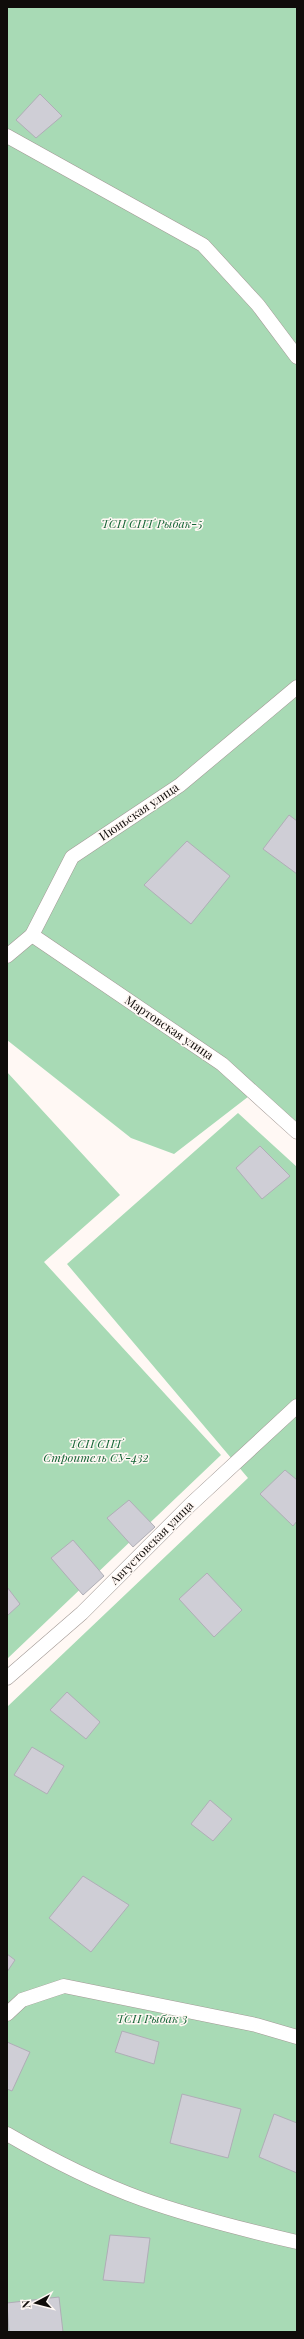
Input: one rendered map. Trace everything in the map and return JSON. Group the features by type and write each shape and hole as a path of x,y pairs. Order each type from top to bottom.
{"lane":[{"path":"7,136 203,245 258,305 297,357"},
{"name":"Июньская улица","path":"7,956 32,935 72,857 180,785 297,687"},
{"name":"Мартовская улица","path":"32,935 222,1064 297,1132"},
{"name":"Августовская улица","path":"7,1678 82,1613 190,1505 297,1406"},
{"path":"7,2014 22,2000 64,1986 256,2025 297,2037"},
{"path":"7,2134 54,2161 140,2198 216,2223 297,2242"}],"green space":[{"name":"ТСН СНТ Рыбак-5","path":"7,7 297,7 297,1128 253,1093 174,1154 131,1138 7,1040"},
{"name":"ТСН СНТ Строитель СУ-432","path":"7,1072 120,1195 44,1262 221,1455 7,1659"},
{"name":"ТСН Рыбак 3","path":"238,1113 297,1167 297,2332 7,2332 7,1707 248,1478 67,1264"}],"building":[{"path":"40,94 62,116 36,138 16,120"},
{"path":"289,815 297,821 297,874 263,849"},
{"path":"187,841 230,876 191,924 144,885"},
{"path":"260,1146 290,1176 262,1199 236,1168"},
{"path":"285,1470 297,1480 297,1521 293,1526 260,1494"},
{"path":"129,1500 155,1527 133,1547 107,1518"},
{"path":"73,1540 104,1576 83,1595 51,1558"},
{"path":"207,1573 242,1610 214,1637 179,1599"},
{"path":"7,1587 20,1604 7,1616"},
{"path":"67,1692 100,1722 86,1739 50,1710"},
{"path":"32,1747 64,1766 47,1794 14,1775"},
{"path":"210,1800 232,1819 213,1841 191,1824"},
{"path":"83,1876 129,1905 91,1952 49,1918"},
{"path":"7,1954 15,1960 7,1972"},
{"path":"122,2031 159,2042 154,2064 115,2052"},
{"path":"7,2042 30,2052 12,2091 7,2089"},
{"path":"182,2094 241,2109 228,2158 170,2143"},
{"path":"274,2114 297,2123 297,2173 259,2157"},
{"path":"110,2235 150,2238 144,2283 103,2280"},
{"path":"59,2297 63,2332 9,2332 7,2303"}]}
